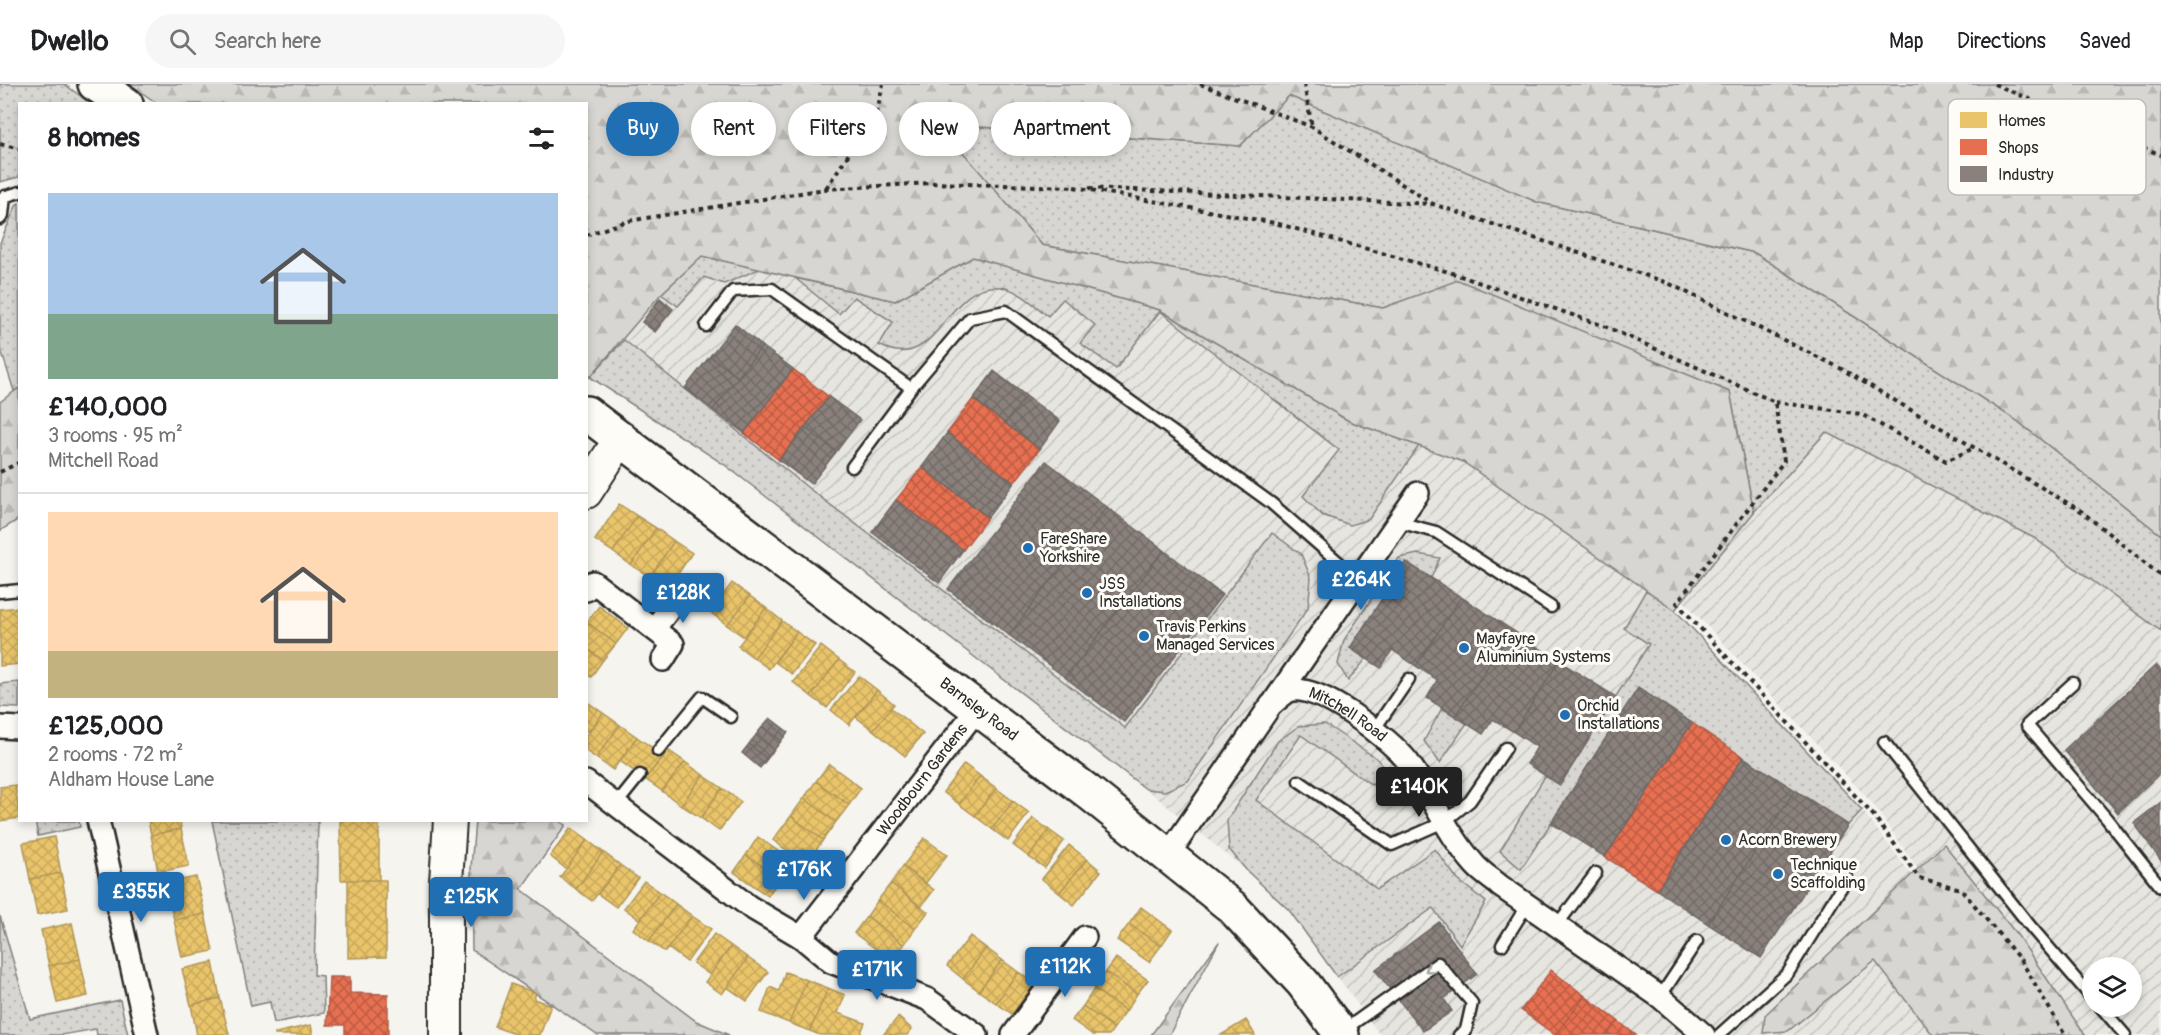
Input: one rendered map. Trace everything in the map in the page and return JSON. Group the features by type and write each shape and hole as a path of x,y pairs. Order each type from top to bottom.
{"main road":[{"path":"95,84 123,102"},
{"name":"Barnsley Road","path":"588,414 978,708 1168,855 1232,908 1269,945 1303,982 1341,1034"}],"street":[{"path":"588,489 621,438"},
{"path":"1271,705 1418,493"},
{"path":"588,588 593,582 673,644 663,660"},
{"path":"654,629 680,595"},
{"name":"Mitchell Road","path":"1168,855 1271,705 1290,691 1307,690 1341,707 1374,730 1407,760 1444,822 1476,866 1527,905 1660,997 1704,1035"},
{"name":"Woodbourn Gardens","path":"801,937 978,708"},
{"path":"0,727 18,728"},
{"path":"588,784 750,908 801,937 831,962 927,999 977,1035"},
{"path":"98,822 147,1035"},
{"path":"447,1035 446,882 450,822"},
{"path":"1013,1035 1085,937"}],"lane":[{"path":"0,219 3,215 3,197 18,193"},
{"path":"706,326 733,291 772,288 911,388"},
{"path":"852,467 911,388 970,318 1006,311 1270,503 1359,580"},
{"path":"1398,522 1436,532 1551,607"},
{"path":"0,592 18,590"},
{"path":"1374,730 1409,679"},
{"path":"2073,683 2027,725 2161,887"},
{"path":"658,752 702,697 731,717"},
{"path":"1884,742 2031,927 2082,986"},
{"path":"1299,781 1392,845 1444,822 1470,801 1506,748"},
{"path":"616,805 640,775"},
{"path":"1557,925 1596,873"},
{"path":"1719,1035 1788,973 1847,878"},
{"path":"1502,945 1527,905"},
{"path":"1660,997 1696,941"},
{"path":"1341,1034 1438,963 1472,1003 1466,1030 1459,1035"},
{"path":"2109,1017 2125,1035"}],"path":[{"path":"825,189 876,112 883,84"},
{"path":"1200,84 1312,127 1433,204 1668,283 1840,368 2081,511 2161,576"},
{"path":"1304,84 1312,127"},
{"path":"1994,84 2029,99"},
{"path":"0,144 18,148"},
{"path":"2146,149 2161,155"},
{"path":"588,234 628,222 788,194 825,189 931,183 1074,187 1433,204"},
{"path":"1074,187 1275,223 1449,272 1604,326 1775,402 1861,414 1946,461 1974,448"},
{"path":"1775,402 1784,460 1677,603 1874,816 1919,878 1961,889 2022,962 2065,1035"},
{"path":"0,472 18,463"}],"shaded area":[{"path":"702,256 895,301 973,257 1160,310 1349,421 1463,462 1675,610 1862,810 1912,875 1765,1015 1788,1031 1875,961 1933,1035 1380,1035 1289,910 1247,871 1146,789 725,465 590,377 661,294"},
{"path":"1825,432 2034,538 2161,631 2161,1035 2085,1035 2018,936 1944,844 1918,869 1872,803 1683,600 1754,512"}],"green space":[{"path":"0,84 64,84 89,102 18,102 18,177 0,182"},
{"path":"130,84 2161,84 2161,535 2016,420 1755,253 1537,202 1289,96 1240,146 1131,138 1131,102 991,102 991,128 979,127 979,102 899,102 899,156 966,156 1042,245 1383,308 1458,280 1730,392 1754,512 1675,610 1463,462 1349,421 1160,310 973,257 895,301 702,256 661,294 590,377 588,376 588,102 155,102"},
{"path":"1289,95 1537,202 1755,253 2016,420 2161,535 2161,631 2034,538 1826,432 1754,512 1730,392 1458,281 1383,308 1042,245 966,156 979,156 979,127 991,128 991,156 1131,156 1131,138 1240,146"},
{"path":"17,204 18,389 14,391 0,347 0,243"},
{"path":"702,256 759,269 724,284 704,277 678,306 661,294"},
{"path":"973,257 1160,310 1349,421 1419,446 1369,519 1350,525 1322,515 1303,496 1339,450 1160,311 1116,369 1080,343 1095,325 1063,299 1048,316 1020,294 1001,287 982,289 966,298 929,339 916,348 899,351 879,345 893,322 854,297 839,314 795,278 895,301"},
{"path":"624,340 807,487 1125,728 1272,533 1301,554 1311,578 1308,608 1188,781 1165,791 1146,789 725,465 590,377"},
{"path":"18,389 18,520 0,531 0,402"},
{"path":"1418,554 1440,558 1431,578 1406,562 1350,648 1366,659 1348,681 1338,664 1344,640 1399,558"},
{"path":"1646,590 1675,610 1862,810 1848,825 1638,689 1521,869 1500,851 1545,776 1560,785 1649,644 1624,628"},
{"path":"18,682 18,708 0,707 0,684"},
{"path":"1442,708 1467,723 1440,763 1424,741"},
{"path":"1325,724 1376,758 1390,774 1372,785 1301,735 1256,800 1377,889 1435,849 1458,880 1486,902 1460,945 1433,908 1337,977 1289,910 1247,871 1229,849 1227,820 1278,741 1299,726"},
{"path":"35,822 79,822 80,827 38,836"},
{"path":"212,822 318,822 314,975 323,976 324,1013 274,1023 270,1002 251,1006"},
{"path":"475,822 561,822 566,825 521,889 696,1021 729,1035 597,1035 472,950 471,868"},
{"path":"1944,844 2018,936 2085,1035 1933,1035 1875,961 1788,1031 1763,1033 1765,1015"},
{"path":"0,916 30,1019 120,1000 128,1035 97,1035 96,1029 61,1035 0,1035"},
{"path":"1219,942 1169,1035 1151,1035"}],"building: Homes":[{"path":"619,504 637,516 613,552 595,540"},
{"path":"637,516 656,528 631,565 613,552"},
{"path":"656,528 674,541 650,577 631,565"},
{"path":"674,541 692,553 668,589 650,577"},
{"path":"732,583 750,596 727,625 710,612"},
{"path":"750,596 766,608 744,637 727,625"},
{"path":"599,606 628,628 616,644 588,621"},
{"path":"18,607 18,664 0,666 0,609"},
{"path":"766,608 782,621 754,658 738,646"},
{"path":"782,621 797,632 769,669 754,658"},
{"path":"588,623 616,644 603,660 588,649"},
{"path":"797,632 815,645 792,674 775,662"},
{"path":"821,646 839,660 811,696 793,682"},
{"path":"588,649 603,660 591,677 588,675"},
{"path":"839,660 855,672 827,708 811,696"},
{"path":"859,676 877,690 849,725 831,710"},
{"path":"877,690 894,704 873,730 856,717"},
{"path":"588,702 603,713 588,732"},
{"path":"891,708 923,734 905,756 873,730"},
{"path":"603,713 620,725 596,758 588,752 588,732"},
{"path":"620,725 637,737 613,770 596,758"},
{"path":"637,737 664,756 645,779 620,761"},
{"path":"668,750 685,762 662,791 645,779"},
{"path":"685,762 703,775 681,805 662,791"},
{"path":"829,764 861,788 849,805 816,781"},
{"path":"964,764 980,776 959,804 943,792"},
{"path":"703,775 722,788 701,818 681,805"},
{"path":"980,776 996,788 975,816 959,804"},
{"path":"816,781 849,805 836,822 804,798"},
{"path":"15,785 18,818 0,821 0,787"},
{"path":"722,788 741,802 719,831 701,818"},
{"path":"996,788 1013,801 992,829 975,816"},
{"path":"804,798 836,822 823,840 791,816"},
{"path":"1013,801 1029,813 1008,841 992,829"},
{"path":"791,816 823,840 812,856 803,849 797,858 773,840"},
{"path":"1033,818 1049,830 1029,857 1013,845"},
{"path":"148,822 180,822 181,829 151,835"},
{"path":"340,822 379,822 379,880 341,880"},
{"path":"571,828 587,840 566,869 550,856"},
{"path":"181,829 189,866 158,872 151,835"},
{"path":"1049,830 1064,841 1045,868 1029,857"},
{"path":"54,837 61,873 30,879 23,843"},
{"path":"758,837 792,861 780,878 746,855"},
{"path":"924,838 947,855 925,884 903,866"},
{"path":"587,840 603,852 576,889 560,877"},
{"path":"1069,845 1087,859 1059,893 1042,879"},
{"path":"603,852 620,865 592,901 576,889"},
{"path":"746,855 780,878 768,896 734,872"},
{"path":"1087,859 1101,871 1074,905 1059,893"},
{"path":"620,865 638,878 616,907 598,894"},
{"path":"903,866 934,890 921,907 891,883"},
{"path":"61,873 68,909 37,915 30,879"},
{"path":"196,877 205,914 174,920 166,883"},
{"path":"348,880 386,880 386,957 348,958"},
{"path":"644,881 660,892 640,920 624,908"},
{"path":"891,883 928,912 915,929 878,900"},
{"path":"660,892 676,904 649,941 633,929"},
{"path":"878,900 915,929 904,945 867,916"},
{"path":"676,904 692,916 665,952 649,941"},
{"path":"1141,907 1172,930 1161,946 1129,924"},
{"path":"205,914 213,951 182,957 174,920"},
{"path":"692,916 711,929 687,962 668,948"},
{"path":"867,916 904,945 892,961 854,933"},
{"path":"72,923 80,959 49,966 41,930"},
{"path":"1129,924 1161,946 1149,962 1117,940"},
{"path":"714,934 731,946 710,975 693,963"},
{"path":"970,936 986,948 963,979 947,966"},
{"path":"731,946 748,958 722,994 705,982"},
{"path":"986,948 1002,960 979,991 963,979"},
{"path":"748,958 768,972 747,1001 727,987"},
{"path":"1116,958 1148,980 1137,994 1106,972"},
{"path":"80,959 88,996 57,1003 49,966"},
{"path":"1002,960 1018,972 996,1003 979,991"},
{"path":"213,962 220,998 191,1005 182,969"},
{"path":"785,972 807,980 789,1023 761,1012 770,987 779,991"},
{"path":"1018,972 1035,983 1012,1014 996,1003"},
{"path":"1106,972 1137,994 1126,1011 1094,989"},
{"path":"807,980 828,988 810,1031 789,1023"},
{"path":"511,984 536,993 534,999 551,1005 540,1035 518,1035 495,1027"},
{"path":"828,988 845,995 838,1013 865,1023 860,1035 820,1035 810,1031"},
{"path":"1094,989 1126,1011 1114,1028 1083,1006"},
{"path":"220,998 229,1034 197,1035 191,1005"},
{"path":"1083,1006 1114,1028 1109,1035 1093,1035 1072,1020"},
{"path":"898,1017 912,1029 907,1035 883,1035"},
{"path":"1246,1020 1255,1035 1221,1035"},
{"path":"311,1025 313,1035 275,1035 275,1033"}],"building: Shops":[{"path":"793,369 829,397 779,460 744,433"},
{"path":"973,399 1040,449 1014,483 947,433"},
{"path":"922,467 988,517 963,550 896,500"},
{"path":"1692,723 1743,757 1657,890 1605,857"},
{"path":"1551,970 1585,996 1555,1035 1521,1010"},
{"path":"329,977 350,977 350,993 388,994 388,1035 345,1035 345,1025 327,1025"},
{"path":"1585,996 1618,1021 1607,1035 1555,1035"},
{"path":"1618,1021 1636,1035 1607,1035"}],"building: Industry":[{"path":"660,298 673,309 655,332 642,322"},
{"path":"735,324 762,346 738,377 710,356"},
{"path":"762,346 793,369 744,433 713,410"},
{"path":"710,356 738,377 713,410 685,388"},
{"path":"994,371 1026,396 1005,423 973,399"},
{"path":"1026,396 1060,421 1040,449 1005,423"},
{"path":"829,397 860,420 836,452 805,427"},
{"path":"805,427 836,452 811,484 779,460"},
{"path":"947,433 1014,483 988,517 922,467"},
{"name":"FareShare Yorkshire","path":"1046,461 1107,507 1009,635 948,589"},
{"path":"896,500 963,550 939,583 872,532"},
{"name":"JSS Installations","path":"1107,507 1164,550 1066,678 1009,635"},
{"name":"Travis Perkins Managed Services","path":"1164,550 1222,595 1124,722 1066,678"},
{"path":"1406,562 1461,597 1416,666 1392,650 1381,668 1350,648"},
{"name":"Mayfayre Aluminium Systems","path":"1461,597 1512,630 1455,716 1427,698 1437,680 1416,666"},
{"name":"Mayfayre Aluminium Systems","path":"1512,630 1559,661 1514,732 1493,719 1483,734 1455,716"},
{"name":"Orchid Installations","path":"1559,661 1616,697 1560,785 1527,764 1537,747 1514,732"},
{"path":"2156,665 2161,670 2161,772 2118,813 2064,750"},
{"path":"1638,688 1692,723 1605,857 1551,823"},
{"path":"770,718 788,732 781,741 763,726"},
{"path":"763,726 781,741 774,750 756,735"},
{"path":"756,735 774,750 767,759 749,744"},
{"path":"749,744 767,759 760,768 742,753"},
{"name":"Acorn Brewery","path":"1743,757 1795,790 1708,924 1657,890"},
{"name":"Technique Scaffolding","path":"1795,790 1848,825 1761,958 1708,924"},
{"path":"2161,802 2161,861 2134,823"},
{"path":"1439,922 1477,974 1444,999 1452,1011 1423,1031 1375,970"}],"place":[{"name":"FareShare Yorkshire","path":"1028,548"},
{"name":"JSS Installations","path":"1087,593"},
{"name":"Travis Perkins Managed Services","path":"1144,636"},
{"name":"Mayfayre Aluminium Systems","path":"1464,648"},
{"name":"Orchid Installations","path":"1565,715"},
{"name":"Acorn Brewery","path":"1726,840"},
{"name":"Technique Scaffolding","path":"1778,874"}]}
